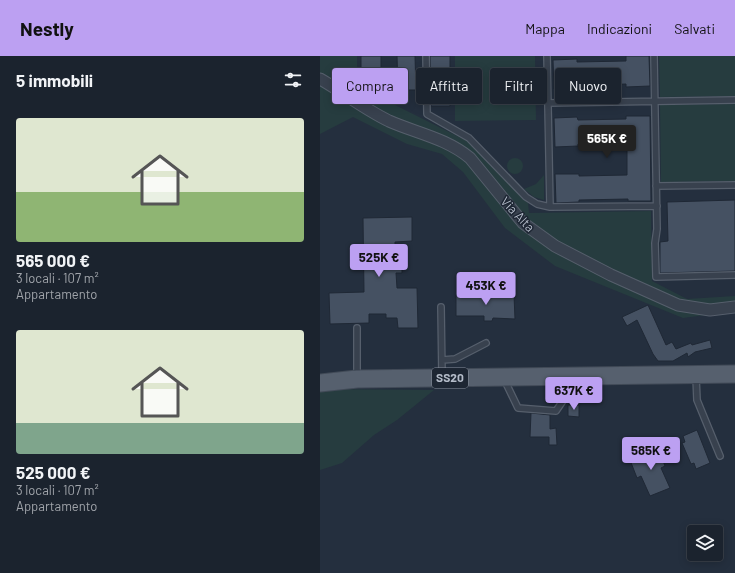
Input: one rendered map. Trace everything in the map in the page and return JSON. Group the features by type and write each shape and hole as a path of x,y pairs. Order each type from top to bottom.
{"main road":[{"name":"SS20","path":"320,376 355,379 735,374"},
{"name":"SS20","path":"320,383 355,379"}],"street":[{"name":"Via Alta","path":"320,79 376,114 440,140 461,151 470,158 523,223 555,246 611,275 678,305 710,310 735,307"}],"lane":[{"path":"426,56 427,114 469,138 526,197 537,204 550,207 657,206"},
{"path":"547,56 550,207"},
{"path":"654,56 657,206 656,277 735,275"},
{"path":"548,103 735,100"},
{"path":"656,186 735,185"},
{"path":"441,307 442,378"},
{"path":"355,379 357,328"},
{"path":"442,360 455,359 486,343"},
{"path":"696,375 697,400 720,456"},
{"path":"503,377 518,408 556,411 579,376"}],"green space":[{"path":"320,56 357,56 357,68 332,68 332,104 393,104 467,141 528,203 529,213 651,211 652,281 687,299 735,296 735,311 683,318 555,266 505,228 463,172 442,154 407,144 353,117 320,134"},
{"path":"455,56 535,56 535,68 490,68 490,104 536,104 536,120 455,121 455,104 482,104 482,68 455,68"},
{"path":"659,56 735,56 735,96 660,97"},
{"path":"735,104 735,181 661,182 660,105"},
{"path":"512,158 518,158 523,163 521,172 518,174 512,174 507,169 507,163"},
{"path":"544,175 544,200 534,197 524,189 536,184"},
{"path":"320,389 434,390 397,420 374,435 342,463 320,470"}],"building":[{"path":"361,56 381,56 381,68 361,68"},
{"path":"397,56 415,56 416,90 408,90 408,68 397,68"},
{"path":"430,56 450,56 450,68 430,68"},
{"path":"626,56 649,56 650,86 626,87 626,84 621,84 621,68 555,68 554,89 553,60 577,59 577,62 626,61"},
{"path":"431,104 450,104 450,106 431,106"},
{"path":"626,116 650,116 651,201 628,201 628,199 579,200 579,202 556,203 555,174 579,174 579,176 627,175 627,143 578,144 578,146 555,147 554,118 577,117 578,120 626,119"},
{"path":"735,200 735,271 660,273 660,242 668,241 667,202"},
{"path":"412,217 412,241 395,242 395,260 402,260 402,273 396,273 397,288 417,288 418,328 398,328 397,318 386,318 386,314 369,314 369,323 330,324 329,293 364,292 363,218"},
{"path":"485,293 485,297 502,296 502,294 514,295 515,319 493,318 492,321 484,321 484,316 456,316 456,295"},
{"path":"648,305 666,345 672,342 676,349 691,343 692,345 710,340 712,348 695,352 688,357 687,353 673,361 658,361 653,354 637,320 627,326 622,317"},
{"path":"568,405 579,405 579,417 568,416"},
{"path":"531,413 550,415 550,429 556,428 557,445 549,445 549,437 530,437"},
{"path":"697,430 710,463 696,469 694,463 691,464 682,443 685,442 683,436"},
{"path":"658,448 665,466 661,468 670,488 650,496 641,476 637,478 630,460"}]}
